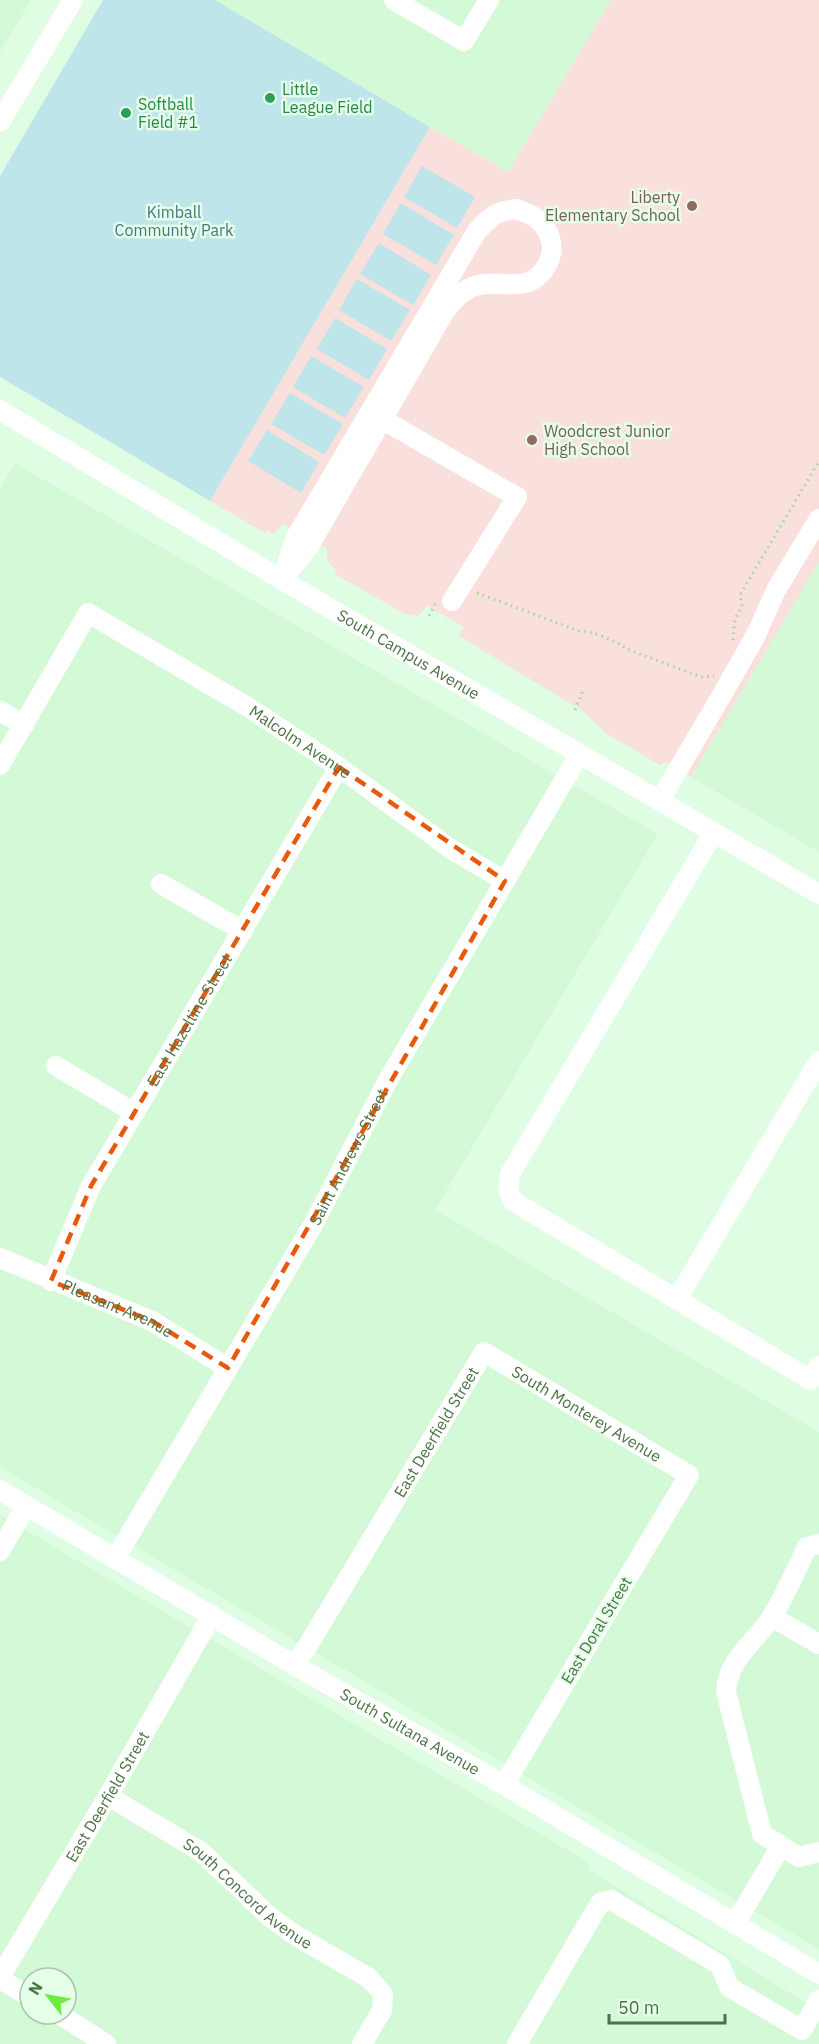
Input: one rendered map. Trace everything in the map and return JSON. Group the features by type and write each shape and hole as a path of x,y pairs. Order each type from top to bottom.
{"street":[{"path":"0,122 73,0"},
{"path":"394,0 464,41 489,0"},
{"path":"282,580 309,546 376,416 477,231 490,217 501,210 516,209 529,213 541,222 548,232 552,245 551,258 546,268 535,278 521,285 491,283 472,287 458,295 444,311 376,416"},
{"name":"South Campus Avenue","path":"0,410 282,580 819,894"},
{"path":"376,416 517,497 450,596"},
{"path":"660,800 819,519"},
{"name":"Malcolm Avenue","path":"24,725 88,612 251,709 339,767 451,849 505,881"},
{"path":"0,711 24,725 0,765"},
{"name":"Saint Andrews Street","path":"115,1559 314,1223 388,1080 579,755"},
{"name":"East Hazeltine Street","path":"51,1281 91,1186 339,767"},
{"path":"714,832 510,1174 508,1190 513,1201 811,1380 819,1366"},
{"path":"161,884 243,931"},
{"path":"676,1299 819,1061"},
{"path":"56,1066 135,1113"},
{"name":"Pleasant Avenue","path":"0,1258 152,1321 228,1368"},
{"name":"South Monterey Avenue","path":"484,1352 689,1475"},
{"name":"East Deerfield Street","path":"294,1665 484,1352"},
{"name":"East Doral Street","path":"504,1785 689,1475"},
{"name":"South Sultana Avenue","path":"0,1490 294,1665 504,1785 819,1974"},
{"path":"0,1551 26,1506"},
{"path":"819,1544 807,1547 772,1617 734,1663 728,1676 726,1692 762,1834 799,1857 819,1852"},
{"name":"East Deerfield Street","path":"0,1978 212,1615"},
{"path":"772,1617 819,1644"},
{"name":"South Concord Avenue","path":"108,1796 200,1851 270,1917 298,1937 369,1978 383,1994 382,2010 362,2044"},
{"path":"735,1924 781,1846"},
{"path":"517,2044 600,1903 610,1900 720,1965 729,1987 797,2037 817,2004"},
{"path":"0,1978 18,1989"},
{"path":"78,2026 106,2044"}],"path":[{"path":"733,642 735,619 742,606 740,595 819,461"},
{"path":"429,616 450,596 585,631 701,677 714,676"},
{"path":"710,685 718,671"},
{"path":"575,710 584,688"}],"highlighted area":[{"path":"339,767 505,881 228,1368 152,1321 51,1281 91,1186"}],"shaded area":[{"path":"0,0 31,0 0,52"},
{"path":"215,0 611,0 508,172"},
{"name":"Woodcrest Junior High School","path":"611,0 819,0 819,562 691,777 666,762 660,765 607,734 583,711 459,636 464,627 427,606 418,616 405,614 335,574 336,571 328,561 326,548 283,524 274,534 267,530 265,533 210,501 430,127 508,172"},
{"path":"15,463 658,834 435,1210 819,1432 819,1949 0,1467 0,489"},
{"path":"819,562 819,852 691,777"},
{"path":"0,1515 588,1862 589,1870 819,2011 819,2044 0,2044"}],"green space":[{"name":"Kimball Community Park","path":"103,0 215,0 430,127 210,501 0,377 0,176"},
{"path":"422,166 475,197 457,228 404,197"},
{"path":"401,203 454,235 436,265 383,234"},
{"path":"379,243 431,275 413,305 360,274"},
{"path":"357,279 410,310 391,341 339,310"},
{"path":"335,318 387,349 369,380 317,349"},
{"path":"311,356 364,387 345,418 293,387"},
{"path":"290,393 343,424 324,455 271,424"},
{"path":"267,430 319,462 301,493 248,461"}],"place":[{"name":"Little League Field","path":"270,98"},
{"name":"Softball Field #1","path":"126,113"},
{"name":"Liberty Elementary School","path":"692,206"},
{"name":"Woodcrest Junior High School","path":"532,440"}]}
